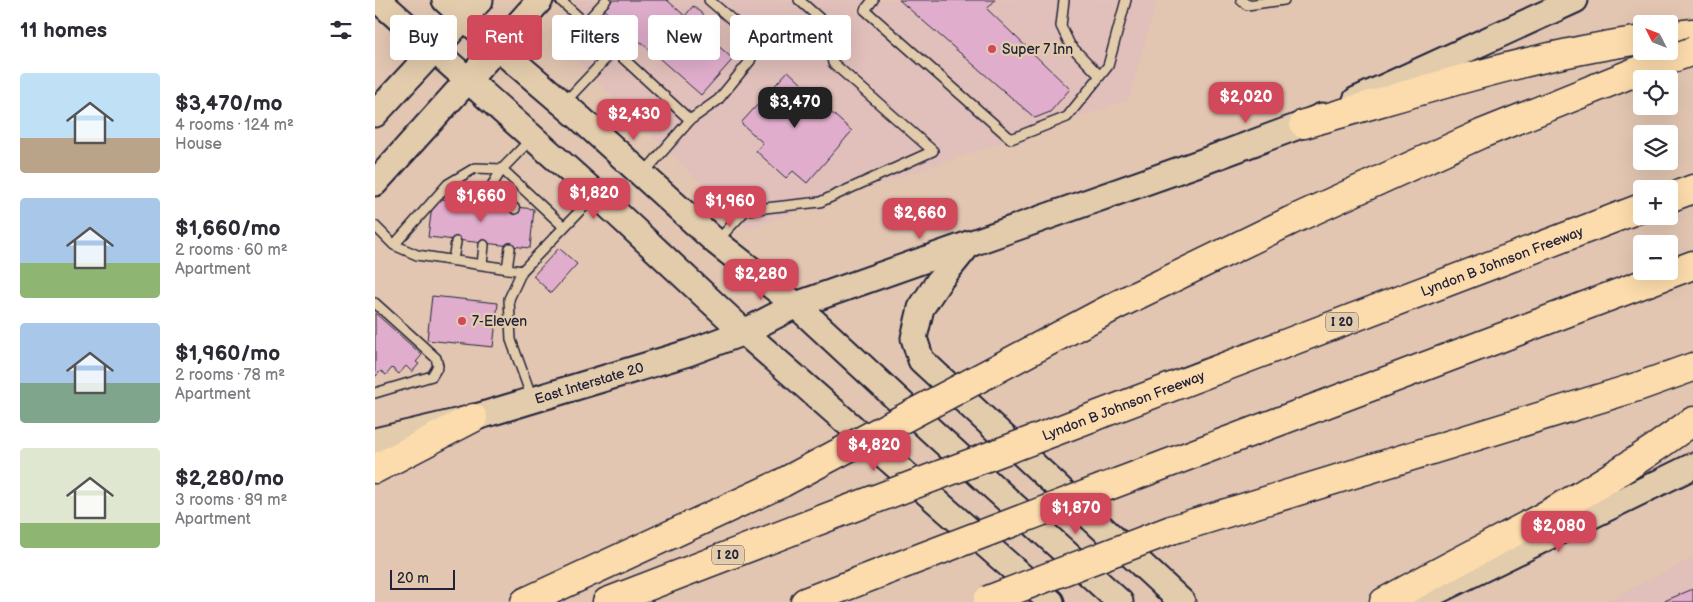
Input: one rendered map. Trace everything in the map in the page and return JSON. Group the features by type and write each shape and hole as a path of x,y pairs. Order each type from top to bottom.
{"highway":[{"path":"1678,35 1693,33"},
{"path":"1304,124 1507,68 1595,47 1633,41"},
{"path":"525,602 782,483 1117,305 1289,221 1481,134 1693,50"},
{"path":"1678,195 1693,189"},
{"name":"Lyndon B Johnson Freeway","path":"607,602 849,508 1633,211"},
{"path":"805,602 1693,265"},
{"path":"985,601 1171,530 1640,386 1693,367"},
{"path":"375,469 473,418"},
{"path":"1384,602 1540,518 1654,449 1693,421"}],"main road":[{"path":"378,0 394,15"},
{"path":"445,0 472,8 457,24"},
{"path":"527,15 540,0"},
{"path":"797,305 1304,124 1575,0"},
{"path":"375,114 424,60"},
{"path":"444,60 596,194 744,332 1051,602"},
{"path":"375,183 487,60"},
{"path":"512,60 716,242 797,305 943,441 1121,602"},
{"path":"969,244 939,281 921,308 914,338 921,360 1182,602"},
{"name":"East Interstate 20","path":"375,440 473,418 688,353 744,332 797,305"},
{"path":"1410,602 1423,598 1693,466"}],"lane":[{"path":"560,0 576,15"},
{"path":"593,15 606,0"},
{"path":"642,175 690,120 718,100 750,61 754,50 752,37 709,0"},
{"path":"716,242 746,210 820,202 933,151 833,63 825,23 799,0"},
{"path":"873,0 865,10 1011,139 1067,117 1108,66 1126,0"},
{"path":"1064,0 1061,26 1070,45 1100,76"},
{"path":"1241,0 1247,5 1284,0"},
{"path":"563,104 604,60"},
{"path":"624,60 690,120"},
{"path":"488,205 491,187 503,169 533,137"},
{"path":"394,245 448,184 475,168 503,169 564,227"},
{"path":"461,202 491,187"},
{"path":"491,187 515,208"},
{"path":"533,401 511,340 509,300 522,271 596,194"},
{"path":"375,226 394,245 417,255 522,271"},
{"path":"453,260 455,242"},
{"path":"482,265 484,245"},
{"path":"507,269 510,248"},
{"path":"375,303 435,358 438,366 432,376 375,393"}],"shaded area":[{"path":"578,0 1157,0 1128,100 747,229 576,60 638,60 638,15 565,15"},
{"path":"1693,558 1693,602 1604,602"}],"building":[{"path":"611,0 667,0 684,15 648,15 648,48 638,40 638,15 610,15 603,9"},
{"name":"Super 7 Inn","path":"899,0 995,0 987,9 1070,89 1050,112 1035,118"},
{"path":"693,6 704,15 686,15"},
{"path":"720,47 730,56 730,60 732,60 701,95 661,60 720,60"},
{"path":"788,71 852,131 807,183 793,171 786,178 756,151 763,143 741,123"},
{"path":"433,198 534,209 530,248 428,237"},
{"path":"559,248 577,264 551,293 533,276"},
{"name":"7-Eleven","path":"432,296 498,303 493,347 427,340"},
{"path":"375,313 422,355 416,362 419,364 412,372 406,366 399,374 392,368 386,375 381,371 375,377"},
{"path":"1693,589 1693,602 1662,602"}],"place":[{"name":"Super 7 Inn","path":"992,49"},
{"name":"7-Eleven","path":"462,321"}]}
